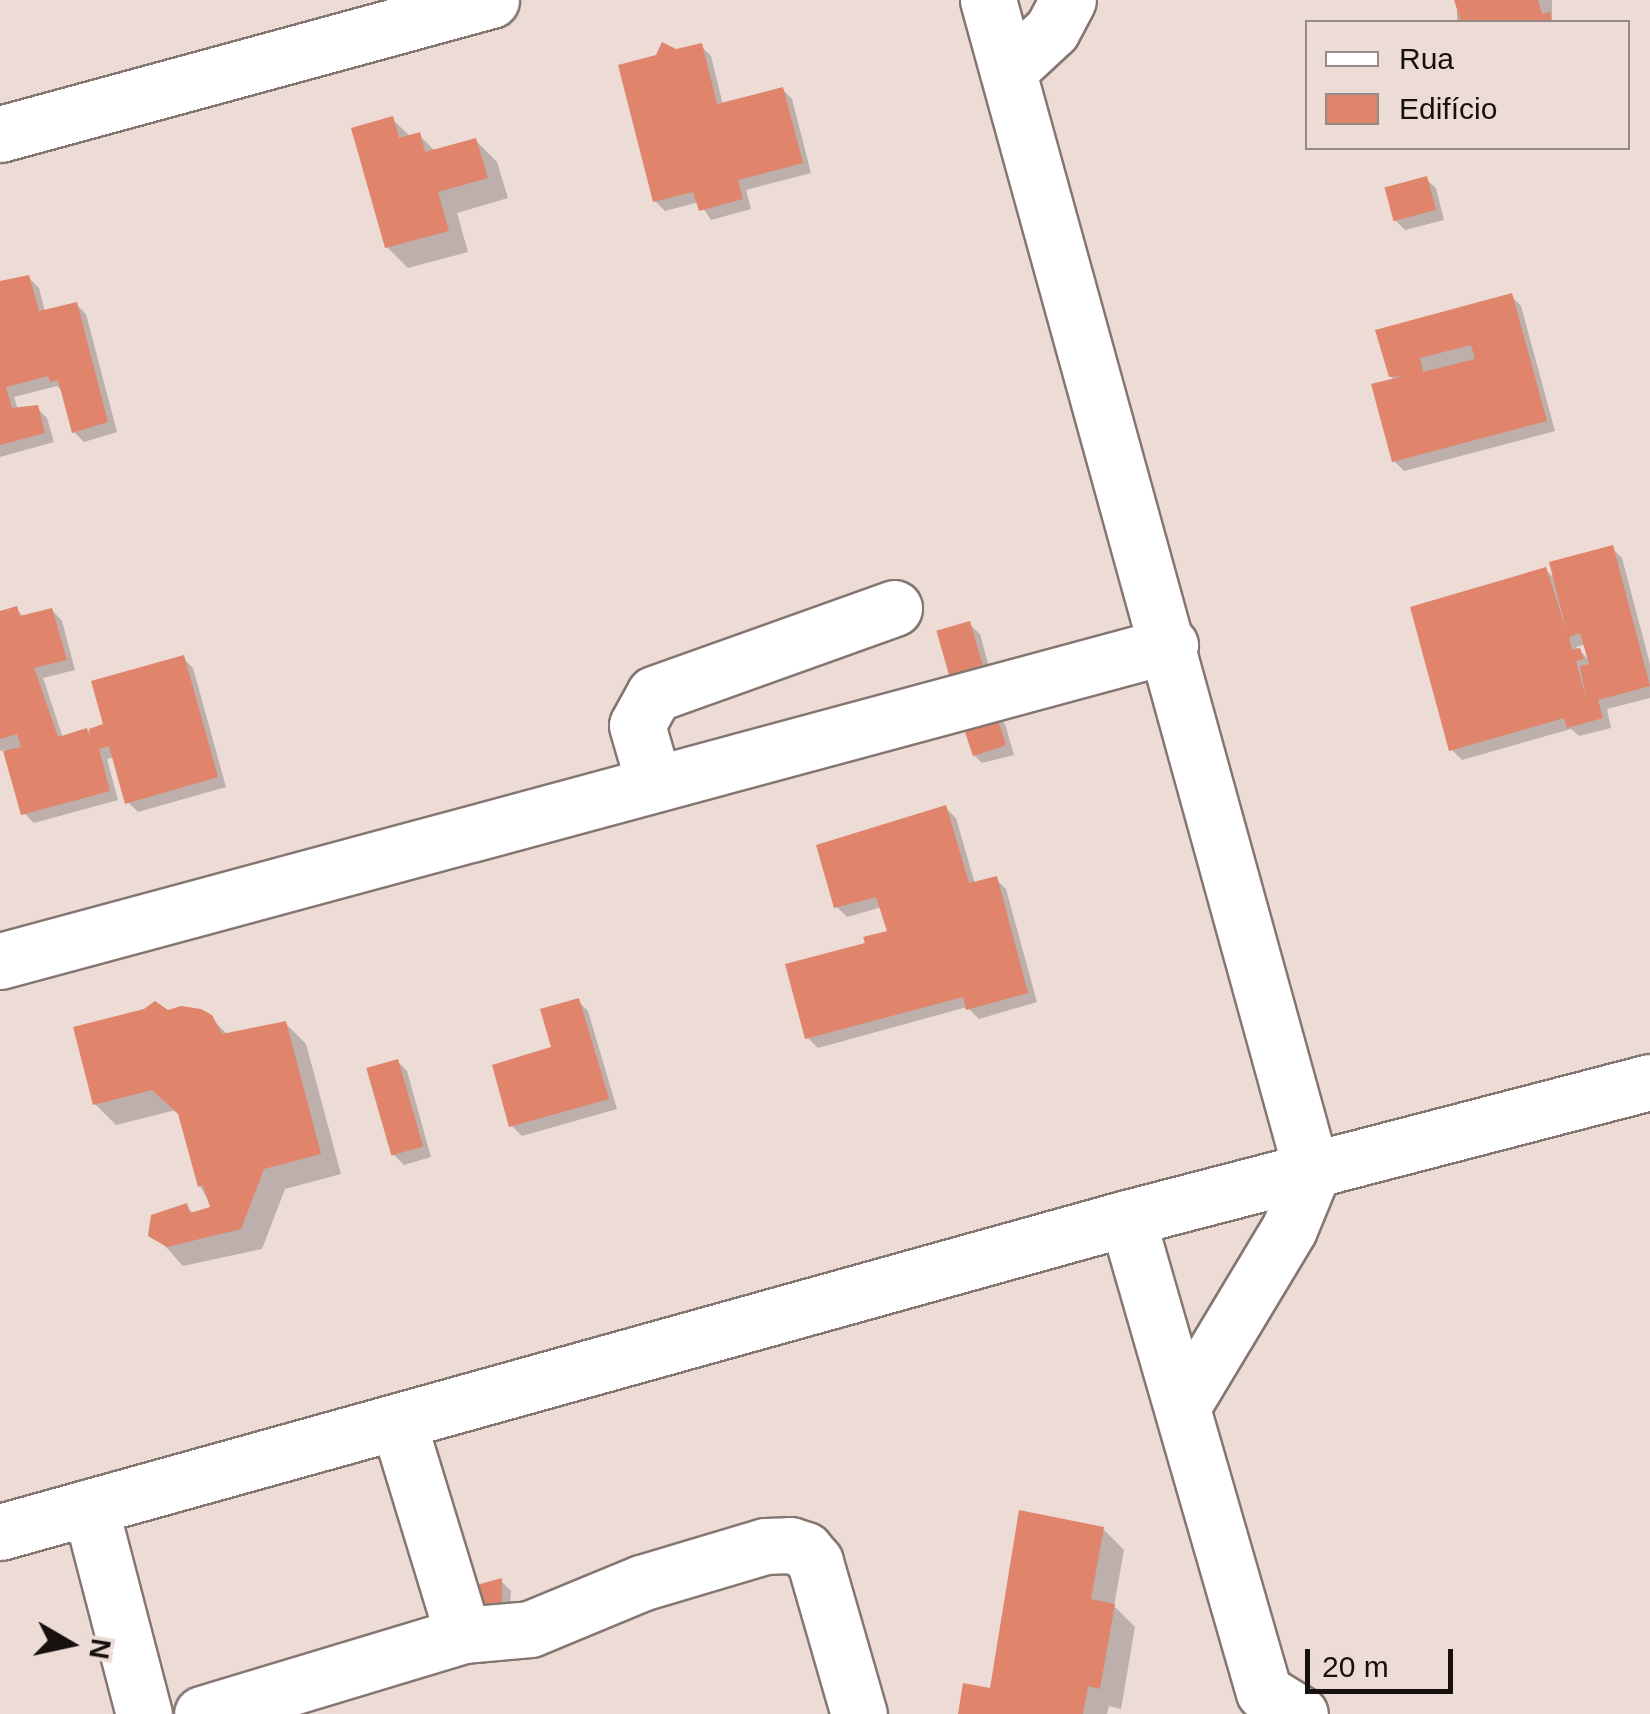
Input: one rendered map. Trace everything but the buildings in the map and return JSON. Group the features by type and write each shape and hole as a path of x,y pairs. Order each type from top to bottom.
{"street":[{"path":"0,134 491,0"},
{"path":"988,0 1170,646 1312,1173 1289,1229 1184,1404"},
{"path":"1008,71 1052,30 1068,0"},
{"path":"654,784 637,725 654,694 894,608"},
{"path":"0,961 1170,646"},
{"path":"0,1532 1127,1218 1312,1173 1650,1082"},
{"path":"1127,1218 1269,1707"},
{"path":"398,1422 463,1635"},
{"path":"90,1508 144,1714"},
{"path":"202,1714 463,1635 530,1629 641,1582 765,1546 790,1545 805,1550 815,1562 858,1714"}]}
